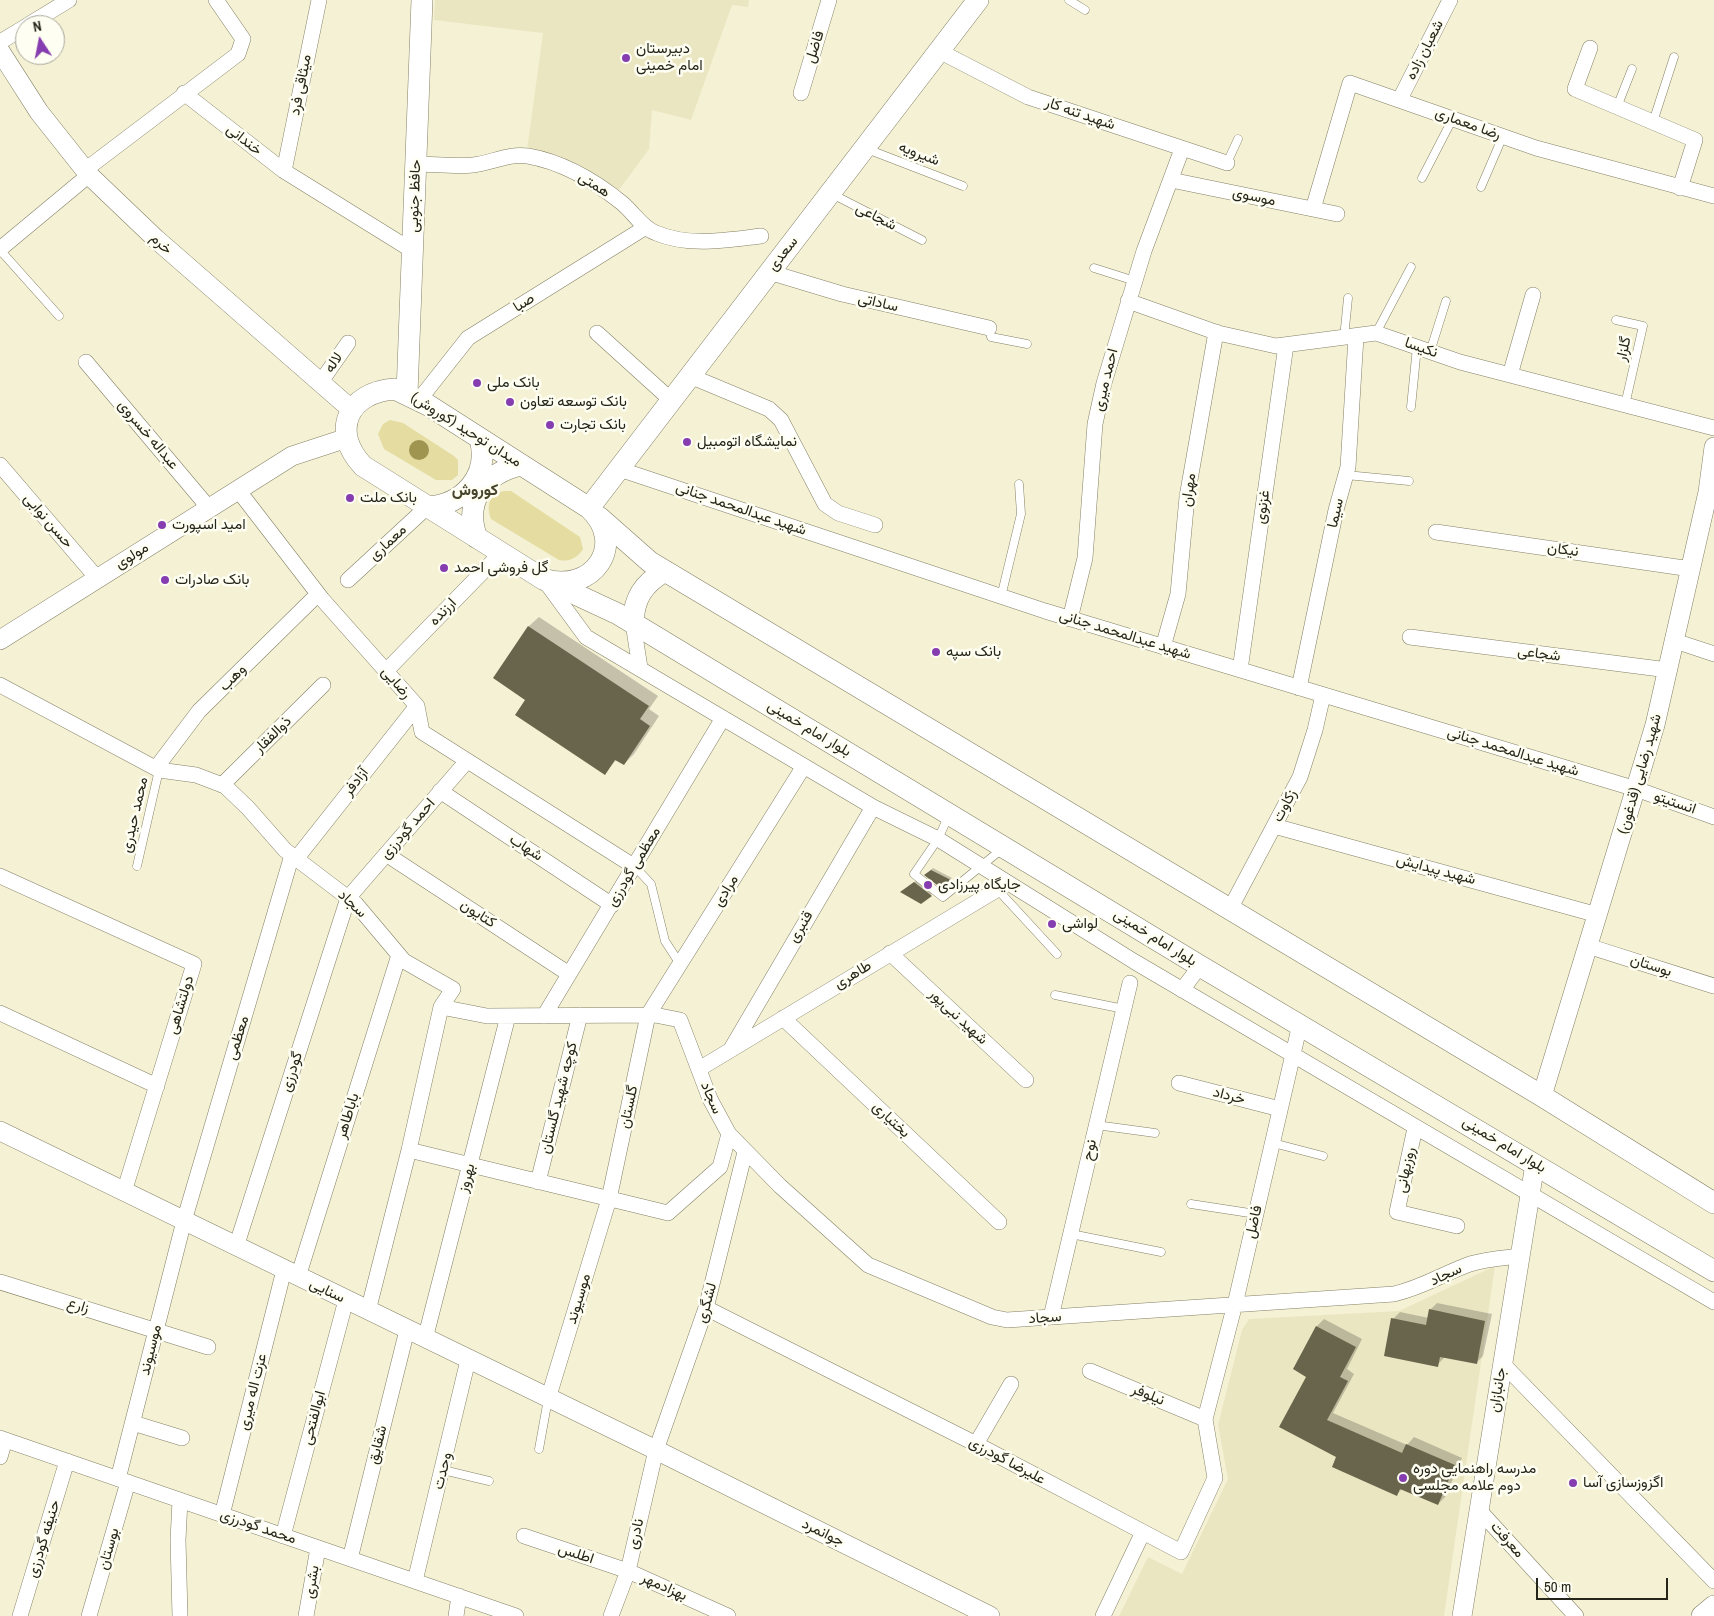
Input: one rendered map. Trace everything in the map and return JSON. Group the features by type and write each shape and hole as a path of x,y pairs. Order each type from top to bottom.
{"main road":[{"name":"حافظ جنوبی","path":"413,397 413,251 422,0"},
{"name":"سعدی","path":"594,512 619,469 939,51 971,2"},
{"name":"میدان توحید (کوروش)","path":"352,410 356,403 367,394 395,389 413,397 594,512"},
{"path":"352,410 346,429 347,438 353,456 363,466 544,580 557,584 571,583 584,578 595,570 602,558 606,544 604,530 594,512"},
{"path":"427,507 443,506 451,503 472,484 483,462 480,439"},
{"path":"477,538 472,517 480,491 500,471 521,464"},
{"path":"594,512 650,562 1542,1096 1714,1203"},
{"path":"633,623 634,607 638,594 648,582 665,571"},
{"name":"بلوار امام خمینی","path":"544,580 633,623 1005,846 1200,966 1714,1271"},
{"path":"1702,1616 1714,1606"}],"street":[{"path":"45,15 69,0"},
{"path":"0,250 87,173 184,93 238,54 243,39 216,0"},
{"name":"میثاقی فرد","path":"284,171 319,0"},
{"name":"فاضل","path":"801,93 830,0"},
{"name":"شعبان زاده","path":"1400,99 1450,0"},
{"path":"0,42 15,33"},
{"path":"1590,48 1575,89 1695,140 1680,188"},
{"name":"خرم","path":"0,51 39,112 87,173 156,239 352,410"},
{"name":"شهید تنه کار","path":"939,51 1028,97 1227,163"},
{"name":"رضا معماری","path":"1313,209 1350,83 1503,136 1607,168 1714,196"},
{"name":"خندانی","path":"184,93 284,171 413,251"},
{"name":"احمد میری","path":"1070,619 1085,558 1095,424 1104,383 1128,301 1182,149"},
{"name":"همتی","path":"416,164 474,165 499,157 527,156 571,170 595,184 623,204 654,233 698,242 761,236"},
{"name":"موسوی","path":"1171,180 1337,214"},
{"name":"صبا","path":"413,397 468,338 646,226"},
{"name":"ساداتی","path":"769,272 842,294 989,328"},
{"path":"1510,375 1533,295"},
{"path":"1128,301 1216,332 1276,346 1376,333"},
{"name":"مهران","path":"1163,647 1178,594 1187,497 1216,332"},
{"path":"597,333 671,400"},
{"name":"نکیسا","path":"1376,333 1424,350 1510,375 1714,428"},
{"name":"سیما","path":"1299,688 1336,510 1346,475 1350,337"},
{"name":"لاله","path":"320,383 348,343"},
{"name":"غزنوی","path":"1240,670 1286,345"},
{"name":"عبداله خسروی","path":"86,362 210,508"},
{"path":"690,376 768,409 781,420 825,504 838,513 875,525"},
{"name":"مولوی","path":"0,640 292,456 347,438"},
{"name":"(قدغون) شهید رضایی","path":"1542,1096 1636,790 1668,670 1690,569 1711,493 1714,447"},
{"name":"حسن نوابی","path":"0,465 97,578"},
{"name":"شهید عبدالمحمد جنانی","path":"619,469 1070,619 1636,790"},
{"name":"رضایی","path":"238,490 318,594 417,706 422,732 635,867"},
{"name":"معماری","path":"348,580 427,507"},
{"name":"نیکان","path":"1436,532 1690,569"},
{"name":"ارزنده","path":"386,671 501,553"},
{"path":"544,580 586,637 873,807 938,839 981,866 1002,886 1714,1302"},
{"name":"وهب","path":"158,769 199,711 318,594"},
{"path":"633,623 640,668"},
{"name":"شجاعی","path":"1410,637 1668,670"},
{"path":"1675,641 1714,654"},
{"name":"سجاد","path":"0,685 158,769 196,775 222,785 248,808 294,857 356,904 404,961 453,989 441,1007 488,1016 648,1015 680,1020 716,1111 729,1134 745,1152 842,1244 868,1266 992,1317 1006,1320 1051,1318 1394,1294 1432,1282 1469,1265 1491,1259 1520,1256"},
{"name":"ذوالفقار","path":"222,785 324,685"},
{"name":"زکاوت","path":"1230,909 1300,777 1315,730 1323,695"},
{"name":"آزادفر","path":"294,857 417,706"},
{"name":"معظمی گودرزی","path":"544,1016 724,718"},
{"name":"احمد گودرزی","path":"348,898 467,760"},
{"name":"مرادی","path":"648,1015 804,766"},
{"name":"انستیتو","path":"1636,790 1714,816"},
{"name":"شهاب","path":"440,791 612,904"},
{"name":"قنبری","path":"731,1049 873,807"},
{"name":"شهید پیدایش","path":"1274,826 1598,915"},
{"name":"کتایون","path":"386,854 570,974"},
{"name":"معظمی","path":"184,1221 294,857"},
{"name":"دولتشاهی","path":"0,876 194,964 124,1192"},
{"name":"طاهری","path":"699,1068 1002,886"},
{"name":"گودرزی","path":"236,1247 348,898"},
{"name":"بوستان","path":"1588,946 1714,986"},
{"name":"شهید نبی‌پور","path":"890,953 1026,1080"},
{"name":"باباطاهر","path":"291,1274 399,955"},
{"path":"1182,990 1200,966"},
{"name":"نوح","path":"1051,1318 1130,983"},
{"path":"368,1311 409,1150 441,1007"},
{"path":"0,1013 157,1086"},
{"name":"کوچه شهید گلستان","path":"538,1182 580,1015"},
{"name":"گلستان","path":"609,1199 648,1015"},
{"name":"بهروز","path":"425,1339 508,1016"},
{"name":"بختیاری","path":"783,1018 998,1222"},
{"name":"فاضل","path":"1205,1419 1234,1306 1300,1024"},
{"name":"خرداد","path":"1178,1083 1280,1109"},
{"name":"روزبهانی","path":"1415,1128 1397,1212 1457,1226"},
{"name":"سنایی","path":"0,1131 656,1450"},
{"path":"409,1150 668,1214 720,1167 729,1134"},
{"name":"لشگری","path":"656,1450 706,1308 745,1152"},
{"name":"جانبازان","path":"1462,1616 1535,1164"},
{"name":"موسیوند","path":"548,1399 609,1199"},
{"name":"موسیوند","path":"123,1481 133,1423 184,1221"},
{"name":"عزت اله میری","path":"222,1514 291,1274"},
{"name":"زارع","path":"0,1282 157,1329 208,1347"},
{"name":"ابوالفتحی","path":"283,1536 346,1300"},
{"name":"علیرضا گودرزی","path":"706,1308 976,1444 1181,1552 1215,1478 1205,1419"},
{"name":"شقایق","path":"350,1559 407,1330"},
{"name":"وحدت","path":"415,1582 468,1360"},
{"path":"1502,1363 1714,1581"},
{"name":"نیلوفر","path":"1090,1371 1205,1419"},
{"path":"976,1444 1011,1384"},
{"path":"133,1423 182,1438"},
{"path":"0,1457 2,1439"},
{"name":"محمد گودرزی","path":"2,1439 516,1616"},
{"name":"نادری","path":"611,1616 628,1571 656,1450"},
{"name":"جوانمرد","path":"656,1450 990,1616"},
{"name":"حنیفه گودرزی","path":"20,1616 68,1461"},
{"name":"بوستان","path":"89,1616 123,1481"},
{"path":"180,1500 178,1540 180,1616"},
{"name":"معرفت","path":"1478,1509 1576,1616"},
{"path":"1103,1616 1144,1532"},
{"name":"اطلس","path":"524,1536 628,1571"},
{"name":"بشری","path":"306,1616 318,1548"},
{"name":"بهزادمهر","path":"628,1571 728,1616"},
{"path":"456,1616 459,1596"}],"lane":[{"path":"1069,0 1085,10"},
{"path":"1653,122 1674,57"},
{"path":"1617,107 1632,69"},
{"path":"1422,178 1453,118"},
{"path":"1481,187 1503,136"},
{"path":"1227,163 1238,139"},
{"name":"شیرویه","path":"865,148 963,186"},
{"name":"شجاعی","path":"830,193 922,240"},
{"path":"0,250 60,316"},
{"path":"1376,333 1411,267"},
{"path":"1094,268 1135,281"},
{"path":"1348,298 1350,337"},
{"path":"1411,407 1424,350 1446,301"},
{"name":"گلزار","path":"1616,320 1643,326 1626,405"},
{"path":"989,328 991,337 1027,344"},
{"path":"1346,475 1409,481"},
{"path":"1001,597 1021,514 1020,484"},
{"name":"محمد حیدری","path":"137,866 158,769"},
{"path":"950,813 938,839 914,874 943,897 1005,846"},
{"path":"635,867 651,884 665,941 680,964"},
{"path":"1002,886 1058,954"},
{"path":"1054,996 1124,1009"},
{"path":"1096,1124 1155,1133"},
{"path":"1272,1144 1323,1156"},
{"path":"1191,1204 1256,1214"},
{"path":"1071,1234 1160,1252"},
{"path":"539,1449 548,1399"},
{"path":"443,1470 489,1481"}],"shaded area":[{"name":"دبیرستان امام خمینی","path":"435,0 749,0 748,7 732,5 691,120 652,110 649,149 619,190 554,155 527,150 543,33 434,20"},
{"path":"390,420 403,423 454,456 458,460 458,475 452,480 436,480 384,449 378,434 383,424"},
{"path":"419,440 426,443 429,450 426,457 419,460 412,457 409,450 412,443"},
{"path":"511,491 580,537 583,549 581,552 570,560 559,560 491,519 490,501 499,492"},
{"path":"1495,1266 1444,1616 1119,1616 1148,1557 1182,1574 1228,1479 1218,1425 1242,1330 1249,1319 1399,1311"}],"building":[{"path":"528,626 649,706 640,719 650,726 624,765 615,760 605,775 515,715 525,700 493,678"},
{"path":"931,870 951,880 941,888 924,875"},
{"path":"914,882 932,896 921,904 900,892"},
{"path":"1429,1309 1485,1321 1477,1364 1440,1357 1438,1367 1384,1356 1391,1318 1426,1325"},
{"path":"1316,1326 1356,1347 1340,1377 1348,1381 1327,1420 1402,1453 1406,1444 1455,1465 1438,1505 1400,1489 1397,1496 1332,1467 1336,1457 1279,1427 1306,1377 1293,1369"}],"place":[{"name":"دبیرستان امام خمینی","path":"626,58"},
{"name":"بانک ملی","path":"477,383"},
{"name":"بانک توسعه تعاون","path":"510,402"},
{"name":"بانک تجارت","path":"550,425"},
{"name":"نمایشگاه اتومبیل","path":"687,442"},
{"name":"بانک ملت","path":"350,498"},
{"name":"امید اسپورت","path":"162,525"},
{"name":"گل فروشی احمد","path":"444,568"},
{"name":"بانک صادرات","path":"165,580"},
{"name":"بانک سپه","path":"936,652"},
{"name":"جایگاه پیرزادی","path":"928,885"},
{"name":"لواشی","path":"1052,924"},
{"name":"مدرسه راهنمایی دوره دوم علامه مجلسی","path":"1403,1478"},
{"name":"اگزوزسازی آسا","path":"1573,1483"}],"district":[{"name":"کوروش","path":"475,491"}]}
